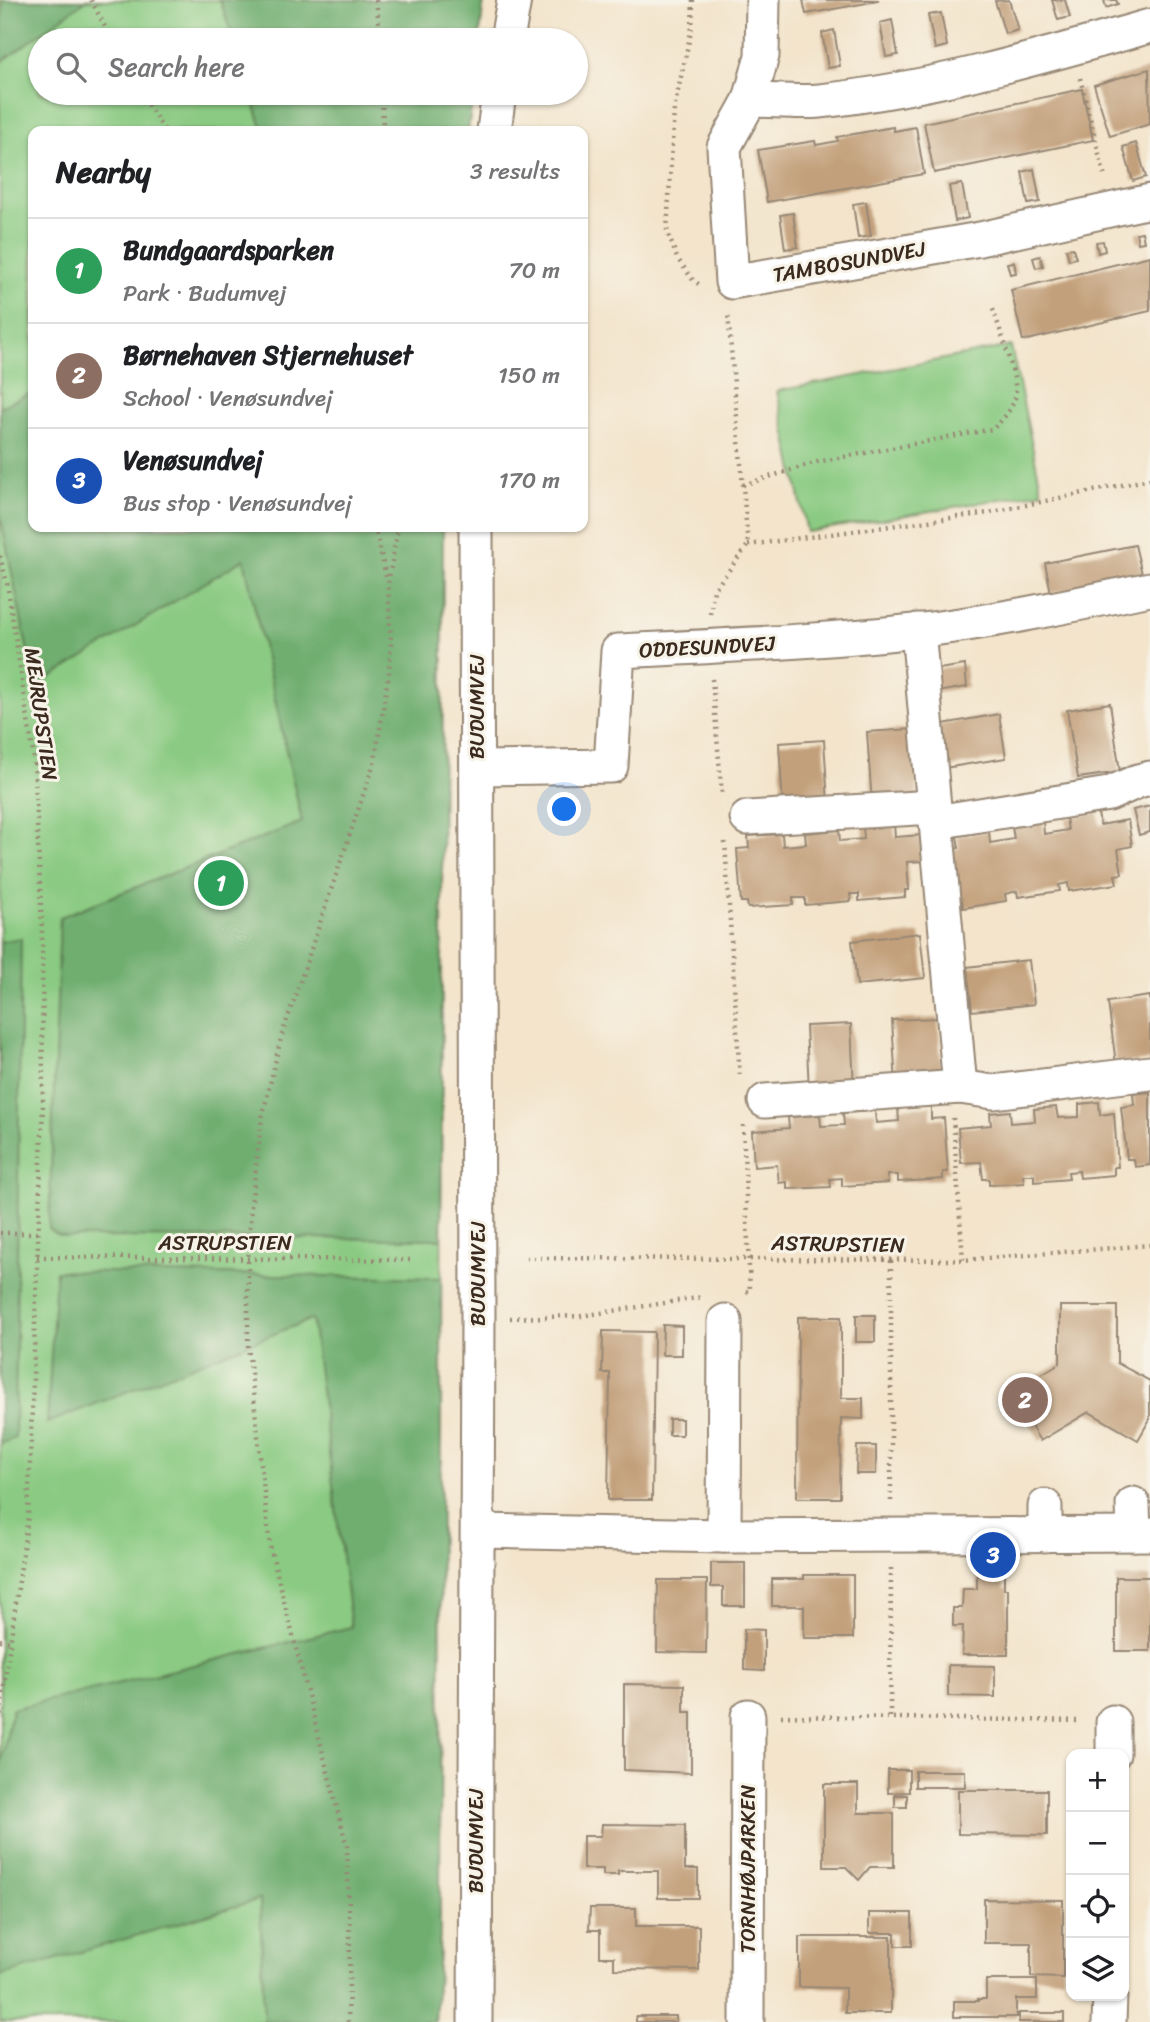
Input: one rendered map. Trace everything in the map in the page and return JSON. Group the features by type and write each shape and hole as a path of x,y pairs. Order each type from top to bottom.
{"street":[{"path":"509,28 514,0"},
{"path":"729,293 724,147 750,100 762,56 764,0"},
{"path":"750,100 817,101 905,88 1072,48 1150,26"},
{"path":"495,126 497,105"},
{"name":"TAMBOSUNDVEJ","path":"729,293 1150,201"},
{"name":"BUDUMVEJ","path":"475,2022 478,1531 476,532"},
{"name":"ODDESUNDVEJ","path":"478,768 611,766 618,651 813,641 918,630 1055,609 1150,589"},
{"path":"918,630 956,1088"},
{"path":"731,819 935,814 1109,794 1138,780 1150,778"},
{"path":"749,1101 956,1088 993,1092 1150,1073"},
{"path":"724,1303 724,1536"},
{"path":"478,1531 891,1536 1045,1520 1139,1524"},
{"name":"TORNHØJPARKEN","path":"747,2022 748,1716"},
{"path":"1113,1722 1113,1749"},
{"path":"1109,2022 1110,2001"}],"path":[{"path":"91,0 106,28"},
{"path":"376,0 380,28"},
{"path":"478,1319 581,1316 724,1303 750,1291 749,1101 731,819 708,623 714,590 748,545 729,293 693,280 677,258 667,231 674,109 692,27 693,0"},
{"path":"1083,88 1096,142"},
{"path":"148,105 162,126"},
{"path":"382,105 383,126"},
{"path":"743,485 817,462 993,429 1008,413 1017,395 1007,349 992,307"},
{"path":"748,545 988,513 1150,480"},
{"path":"348,2022 350,1943 347,1847 270,1546 248,1346 248,1260 251,1206 262,1118 281,1038 375,760 391,643 388,584 376,532"},
{"path":"388,584 397,532"},
{"name":"MEJRUPSTIEN","path":"0,556 7,583 34,759 42,927 43,1104 28,1516 0,1716"},
{"path":"956,1088 963,1260"},
{"path":"0,1233 38,1233"},
{"name":"ASTRUPSTIEN","path":"526,1258 963,1260 1150,1245"},
{"name":"ASTRUPSTIEN","path":"37,1258 413,1260"},
{"path":"890,1717 891,1261"},
{"path":"0,1640 12,1642"},
{"path":"748,1716 1113,1722"}],"green space":[{"path":"0,0 484,0 480,28 28,28 28,105 471,105 469,126 28,126 28,532 443,532 440,1931 435,2022 0,2022"},
{"path":"3,0 86,0 48,28 28,28 28,42 0,63"},
{"path":"220,0 484,0 480,28 230,28"},
{"path":"255,105 471,105 469,126 261,126"},
{"path":"1011,346 1042,492 807,532 777,391"},
{"path":"28,394 28,532 443,532 441,1239 67,1237 49,1229 60,917 302,822 244,559 35,687 0,514 0,407"},
{"path":"21,938 15,1438 0,1444 0,942"},
{"path":"56,1271 441,1278 440,1931 435,2022 264,2022 260,1899 0,1976 0,1768 12,1709 351,1627 312,1319 47,1423"}],"building":[{"path":"803,0 878,0 878,1 806,14"},
{"path":"1009,0 1018,30 1005,34 995,1"},
{"path":"1052,0 1065,0 1070,17 1058,20"},
{"path":"1104,0 1116,0 1118,4 1106,8"},
{"path":"941,13 947,46 935,49 928,15"},
{"path":"892,20 898,55 886,57 880,23"},
{"path":"834,30 840,66 828,68 822,33"},
{"path":"1149,69 1150,124 1110,136 1094,85"},
{"path":"1082,89 1093,140 934,173 924,123"},
{"path":"893,127 894,131 916,127 924,174 767,202 758,150 815,141 816,145 838,141 837,137"},
{"path":"1136,143 1146,177 1133,181 1123,147"},
{"path":"1034,169 1040,202 1028,204 1022,172"},
{"path":"962,184 968,218 955,221 949,186"},
{"path":"866,202 871,236 858,238 853,204"},
{"path":"793,213 798,247 785,249 780,215"},
{"path":"1142,232 1144,242 1138,243 1136,233"},
{"path":"1103,241 1105,251 1098,253 1096,242"},
{"path":"1073,248 1076,258 1069,260 1066,249"},
{"path":"1040,256 1043,266 1036,268 1033,258"},
{"path":"1150,256 1150,311 1023,341 1011,290"},
{"path":"1014,262 1016,273 1010,274 1007,263"},
{"path":"1135,545 1142,574 1051,593 1045,563"},
{"path":"965,665 967,687 937,692 932,670"},
{"path":"1110,703 1120,772 1078,778 1067,710"},
{"path":"999,714 1006,758 944,768 937,725"},
{"path":"913,729 918,800 872,804 867,732"},
{"path":"824,740 828,803 783,806 779,743"},
{"path":"1150,806 1150,832 1139,835 1133,810"},
{"path":"1098,813 1100,825 1128,820 1132,846 1118,849 1122,874 1115,875 1117,884 1069,891 1068,883 1059,885 1060,891 1018,897 1017,891 1005,894 1006,901 963,908 962,900 954,902 946,850 959,848 957,836 989,831 990,843 1014,839 1012,827 1043,822 1044,834 1068,830 1066,818"},
{"path":"894,824 895,837 922,835 924,861 907,862 909,890 905,890 905,897 859,901 859,894 850,894 851,901 805,905 805,898 793,898 793,905 748,908 747,902 741,902 737,849 749,848 748,836 782,834 783,846 806,844 805,833 839,830 840,841 864,839 863,826"},
{"path":"920,933 925,978 857,985 852,941"},
{"path":"1029,960 1034,1004 972,1011 967,967"},
{"path":"1150,996 1150,1060 1116,1064 1108,1002"},
{"path":"938,1018 942,1082 896,1085 892,1020"},
{"path":"851,1024 854,1089 809,1091 806,1026"},
{"path":"1150,1092 1150,1165 1135,1167 1134,1159 1127,1159 1121,1107 1134,1105 1133,1094"},
{"path":"1099,1102 1100,1115 1114,1113 1118,1167 1114,1167 1114,1175 1080,1178 1079,1171 1068,1172 1069,1179 1034,1182 1034,1175 1023,1175 1024,1183 989,1185 989,1179 983,1179 981,1162 961,1163 958,1128 991,1125 990,1113 1010,1111 1011,1123 1035,1121 1034,1109 1056,1107 1058,1118 1079,1117 1079,1104"},
{"path":"931,1106 931,1119 944,1118 948,1172 943,1172 943,1179 898,1182 898,1175 887,1175 888,1183 842,1186 842,1178 830,1179 831,1187 787,1189 787,1182 779,1183 777,1165 754,1167 752,1131 789,1128 788,1117 820,1115 821,1126 844,1125 843,1113 875,1111 876,1123 899,1121 898,1108"},
{"path":"1060,1306 1117,1306 1117,1363 1150,1381 1150,1419 1138,1440 1089,1412 1040,1441 1011,1392 1060,1363"},
{"path":"856,1315 875,1315 875,1342 856,1342"},
{"path":"798,1317 841,1317 841,1398 863,1398 863,1419 841,1418 840,1498 797,1498"},
{"path":"663,1325 682,1326 682,1355 662,1355"},
{"path":"603,1331 654,1332 652,1500 608,1500 610,1373 602,1373"},
{"path":"669,1419 682,1419 682,1435 669,1435"},
{"path":"857,1446 876,1446 876,1474 856,1474"},
{"path":"980,1558 994,1558 993,1565 1004,1566 1004,1589 1008,1589 1008,1655 962,1655 963,1626 953,1626 953,1608 962,1608 963,1589 977,1589 977,1564 980,1564"},
{"path":"711,1563 745,1563 745,1606 723,1606 723,1587 711,1587"},
{"path":"804,1575 853,1575 853,1638 804,1638 804,1606 772,1606 772,1579 804,1579"},
{"path":"1116,1577 1150,1577 1150,1651 1116,1651"},
{"path":"658,1580 707,1580 706,1653 657,1652"},
{"path":"744,1629 764,1630 764,1671 744,1670"},
{"path":"948,1665 995,1666 995,1697 948,1696"},
{"path":"624,1684 684,1685 684,1712 691,1712 691,1773 624,1770"},
{"path":"888,1770 909,1770 909,1792 888,1793"},
{"path":"915,1771 965,1771 965,1787 915,1787"},
{"path":"824,1784 858,1784 858,1813 894,1813 894,1867 870,1867 859,1880 846,1867 824,1867"},
{"path":"958,1790 1047,1790 1047,1835 958,1834"},
{"path":"895,1795 907,1795 907,1807 895,1807"},
{"path":"602,1824 685,1825 685,1869 698,1869 698,1898 658,1898 658,1871 618,1871 618,1875 603,1875 603,1869 583,1869 583,1836 601,1836"},
{"path":"984,1899 1063,1900 1063,1978 1031,1977 1031,1943 984,1943"},
{"path":"590,1908 636,1908 636,1926 699,1926 699,1970 614,1969 614,1957 600,1957 600,1930 589,1930"},
{"path":"869,1913 912,1913 912,1946 895,1946 895,1933 869,1933"},
{"path":"799,1937 891,1937 891,2013 845,2013 845,1988 799,1987"},
{"path":"986,1980 1037,1980 1037,1999 1016,1999 1016,2017 954,2017 954,2001 986,1999"},
{"path":"1019,2013 1064,2013 1064,2022 1019,2022"},
{"path":"636,2016 676,2016 676,2022 636,2022"}],"place":[{"name":"Bundgaardsparken","path":"221,883"},
{"name":"Børnehaven Stjernehuset","path":"1025,1400"},
{"name":"Venøsundvej","path":"993,1555"}]}
